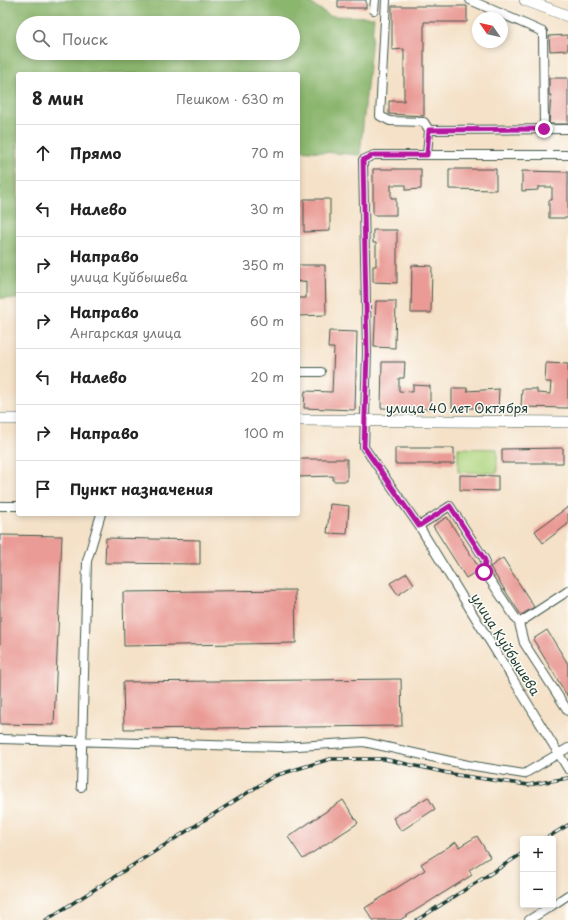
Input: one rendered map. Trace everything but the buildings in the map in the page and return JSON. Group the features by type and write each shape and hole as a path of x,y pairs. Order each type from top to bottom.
{"main road":[{"path":"525,0 568,16"},
{"path":"0,419 16,419"},
{"name":"улица 40 лет Октября","path":"300,420 568,422"}],"street":[{"path":"374,0 374,10"},
{"path":"386,0 380,116 390,121 424,122 429,130 427,155 568,155"},
{"path":"470,0 543,32 544,129"},
{"path":"429,130 568,129"},
{"name":"улица Куйбышева","path":"427,155 374,155 363,160 367,352 364,447 419,526 568,769"},
{"path":"300,372 321,372"},
{"path":"0,506 16,506"},
{"path":"419,526 450,506 485,560 484,572 519,623 524,643 568,711"},
{"path":"81,787 87,561 100,516"},
{"path":"519,623 568,591"},
{"path":"0,739 83,740 281,747 364,742 468,765 524,774 568,748"},
{"path":"556,903 568,895"},
{"path":"529,920 548,908"}],"green space":[{"path":"0,0 306,0 330,16 374,17 360,155 300,150 300,72 16,72 16,299 0,298"},
{"path":"458,448 497,449 497,473 458,472"}],"railway":[{"path":"46,920 274,776 330,759 384,759 457,775 528,785 568,778"},
{"path":"550,836 568,825"},
{"path":"417,920 520,855"}],"route":[{"path":"484,572 485,560 450,506 419,526 364,447 367,352 363,160 374,155 427,155 429,130 544,129"}]}
